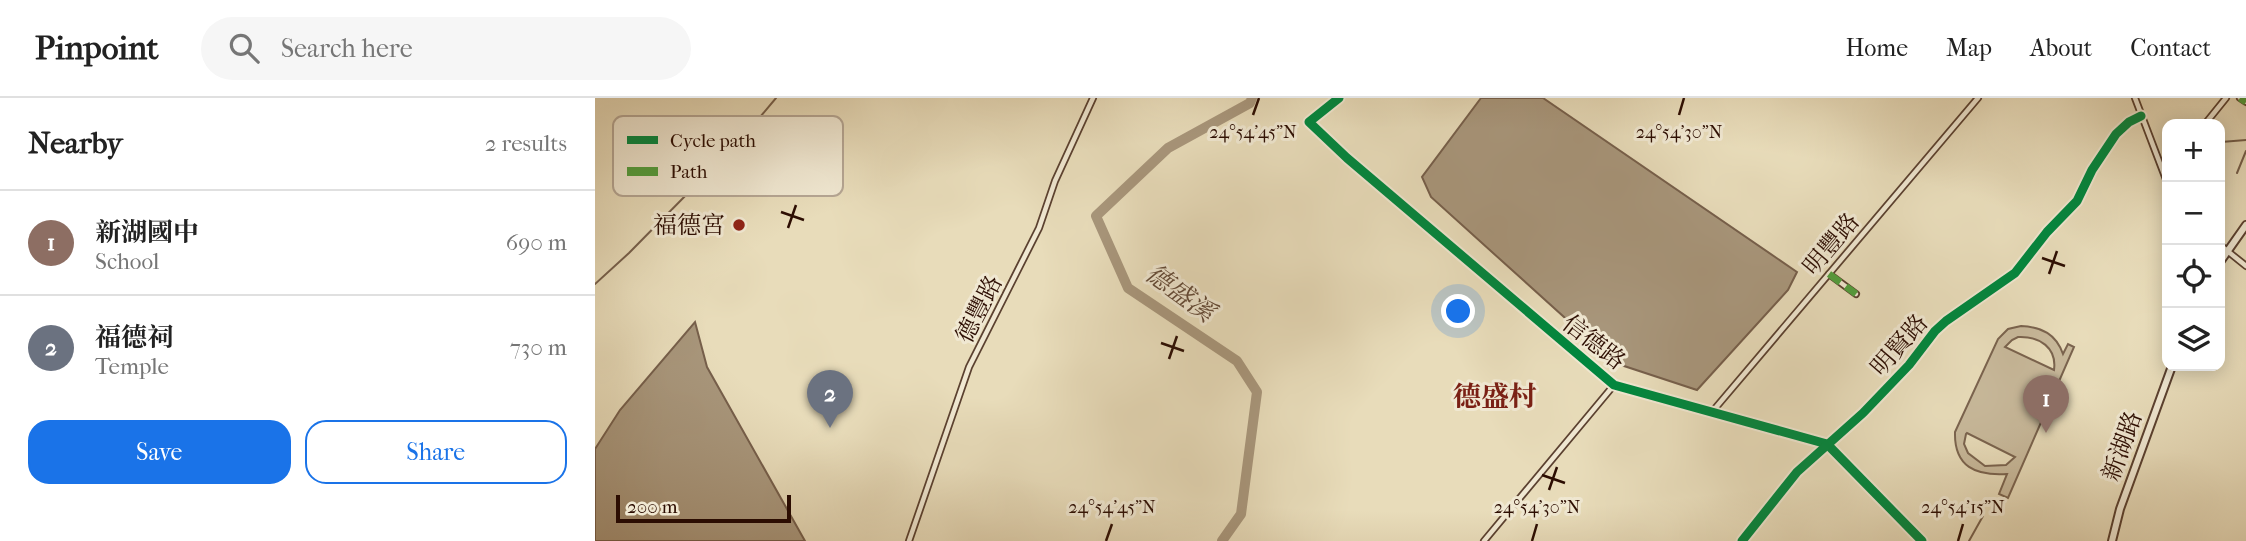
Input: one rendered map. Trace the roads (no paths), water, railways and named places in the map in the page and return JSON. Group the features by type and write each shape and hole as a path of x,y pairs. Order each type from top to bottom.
{"street":[{"name":"德豐路","path":"909,541 969,367 1039,228 1060,169 1093,98"},
{"name":"信德路","path":"1339,98 1309,122 1347,158 1614,385 1827,444"},
{"name":"明豐路","path":"1712,412 1978,98"},
{"path":"2135,98 2162,169"},
{"path":"2209,119 2226,98"},
{"path":"2240,98 2246,102"},
{"name":"明賢路","path":"1742,541 1797,472 1890,386 1946,321 2015,273 2047,232 2077,201 2092,170 2116,134 2129,122 2141,116"},
{"path":"2158,159 2162,158"},
{"path":"2225,254 2246,225"},
{"path":"2227,251 2246,266"},
{"path":"1829,274 1856,293"},
{"name":"新湖路","path":"2112,541 2123,499 2170,371"},
{"path":"1484,541 1614,385"},
{"path":"1827,444 1922,541"}],"waterway":[{"path":"761,116 776,98"},
{"name":"德盛溪","path":"1222,541 1241,514 1257,392 1237,361 1128,288 1096,216 1168,148 1250,103 1252,98"},
{"path":"2225,142 2246,140"},
{"path":"2237,173 2246,151"},
{"path":"595,284 685,196"},
{"path":"1969,541 1983,516"}],"place":[{"name":"福德宮","path":"739,225"},
{"name":"福德祠","path":"830,428"},
{"name":"新湖國中","path":"2046,433"}],"district":[{"name":"德盛村","path":"1495,396"}]}
